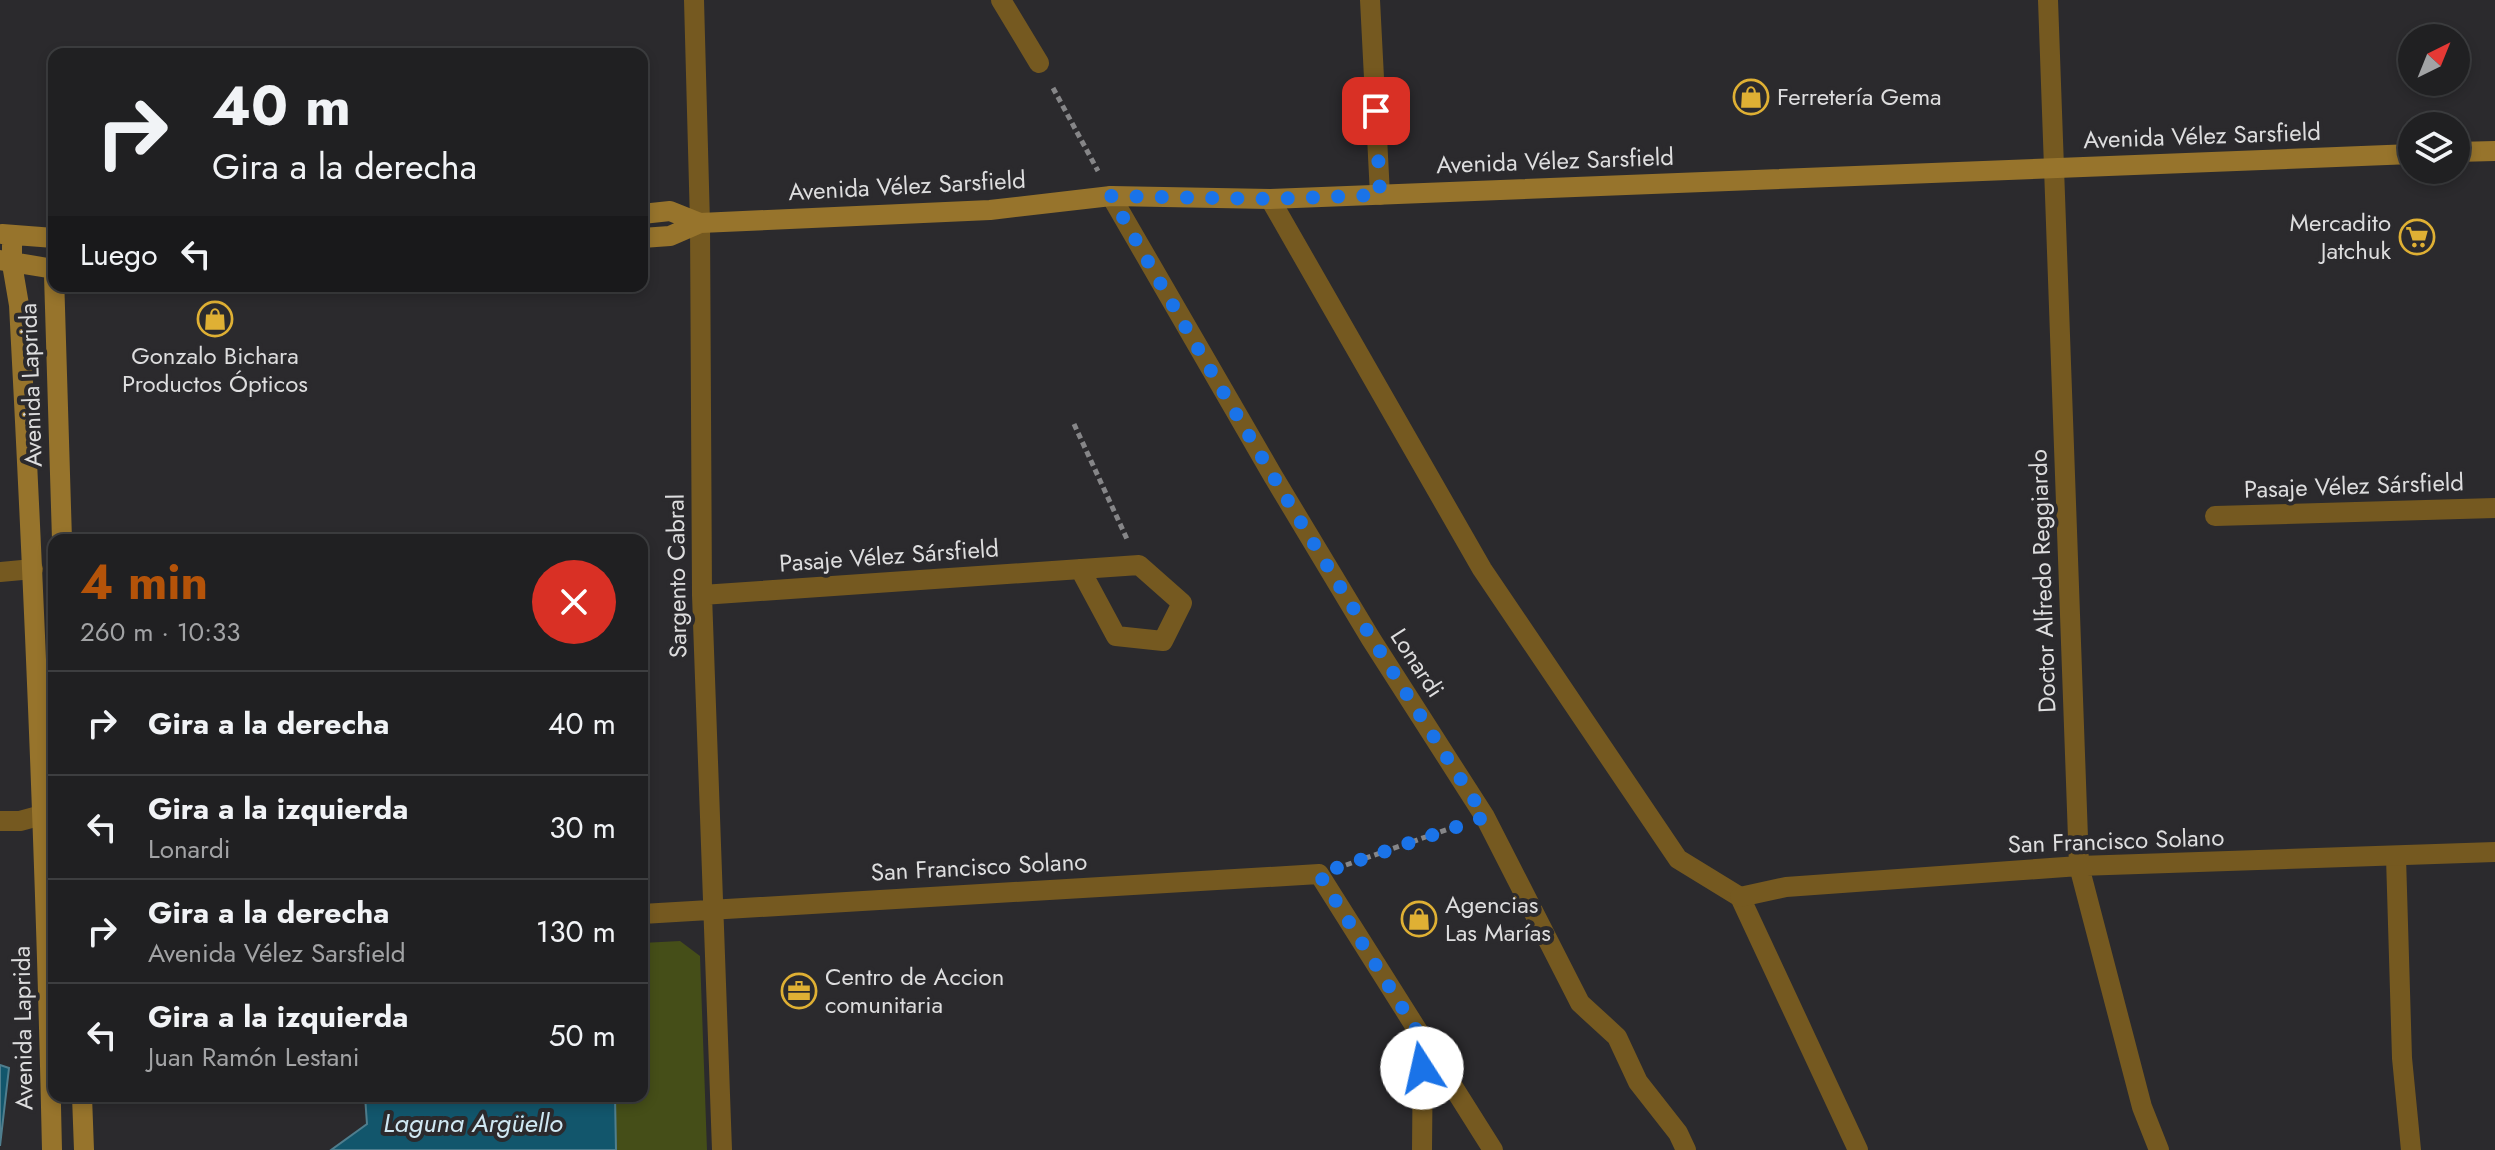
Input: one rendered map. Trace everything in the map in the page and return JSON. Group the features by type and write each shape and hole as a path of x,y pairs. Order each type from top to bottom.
{"street":[{"name":"Sargento Cabral","path":"694,0 700,223 702,595 722,1150"},
{"path":"1001,0 1039,63"},
{"path":"1370,0 1380,195"},
{"name":"Doctor Alfredo Reggiardo","path":"2048,0 2079,866 2142,1107 2159,1150"},
{"path":"2470,152 2495,151"},
{"name":"Avenida Vélez Sarsfield","path":"648,238 670,236 700,223 990,210 1111,196 1270,199 2398,155"},
{"name":"Lonardi","path":"1111,196 1289,504 1485,817 1580,1003 1617,1037 1638,1082 1678,1133 1686,1150"},
{"path":"1270,199 1491,583 1678,859 1740,897 1858,1150"},
{"name":"Avenida Vélez Sarsfield","path":"648,213 670,211 700,223"},
{"path":"6,234 48,238"},
{"name":"Avenida Laprida","path":"6,234 6,262 19,305 48,910"},
{"path":"6,262 48,270"},
{"name":"Avenida Laprida","path":"55,292 62,534"},
{"name":"Pasaje Vélez Sársfield","path":"2215,516 2495,508"},
{"path":"1080,569 1116,636 1163,641 1182,603 1139,565"},
{"name":"Pasaje Vélez Sársfield","path":"702,595 1139,565"},
{"path":"0,572 33,569"},
{"path":"0,821 20,821 42,815"},
{"name":"San Francisco Solano","path":"1740,897 1786,887 2079,866 2495,852"},
{"path":"2396,857 2402,1058 2411,1150"},
{"path":"1319,874 1493,1150"},
{"name":"San Francisco Solano","path":"648,913 1319,874"},
{"path":"1422,1150 1423,1041"},
{"name":"Avenida Laprida","path":"52,1102 52,1150"},
{"path":"82,1102 84,1150"}],"path":[{"path":"1039,63 1111,196"},
{"path":"1074,424 1139,565"},
{"path":"1319,874 1485,817"}],"green space":[{"path":"680,941 700,956 707,1150 616,1150 615,1102 648,1102 648,943"}],"water":[{"path":"0,1065 9,1068 0,1146"},
{"name":"Laguna Argüello","path":"365,1102 615,1102 616,1150 331,1150 367,1124"}],"place":[{"name":"Ferretería Gema","path":"1751,97"},
{"name":"Mercadito Jatchuk","path":"2417,237"},
{"name":"Gonzalo Bichara Productos Ópticos","path":"215,319"},
{"name":"Agencias Las Marías","path":"1419,919"},
{"name":"Centro de Accion comunitaria","path":"799,991"}],"route":[{"path":"1376,111 1380,195 1270,199 1111,196 1289,504 1485,817 1319,874 1423,1041 1422,1068"}]}
